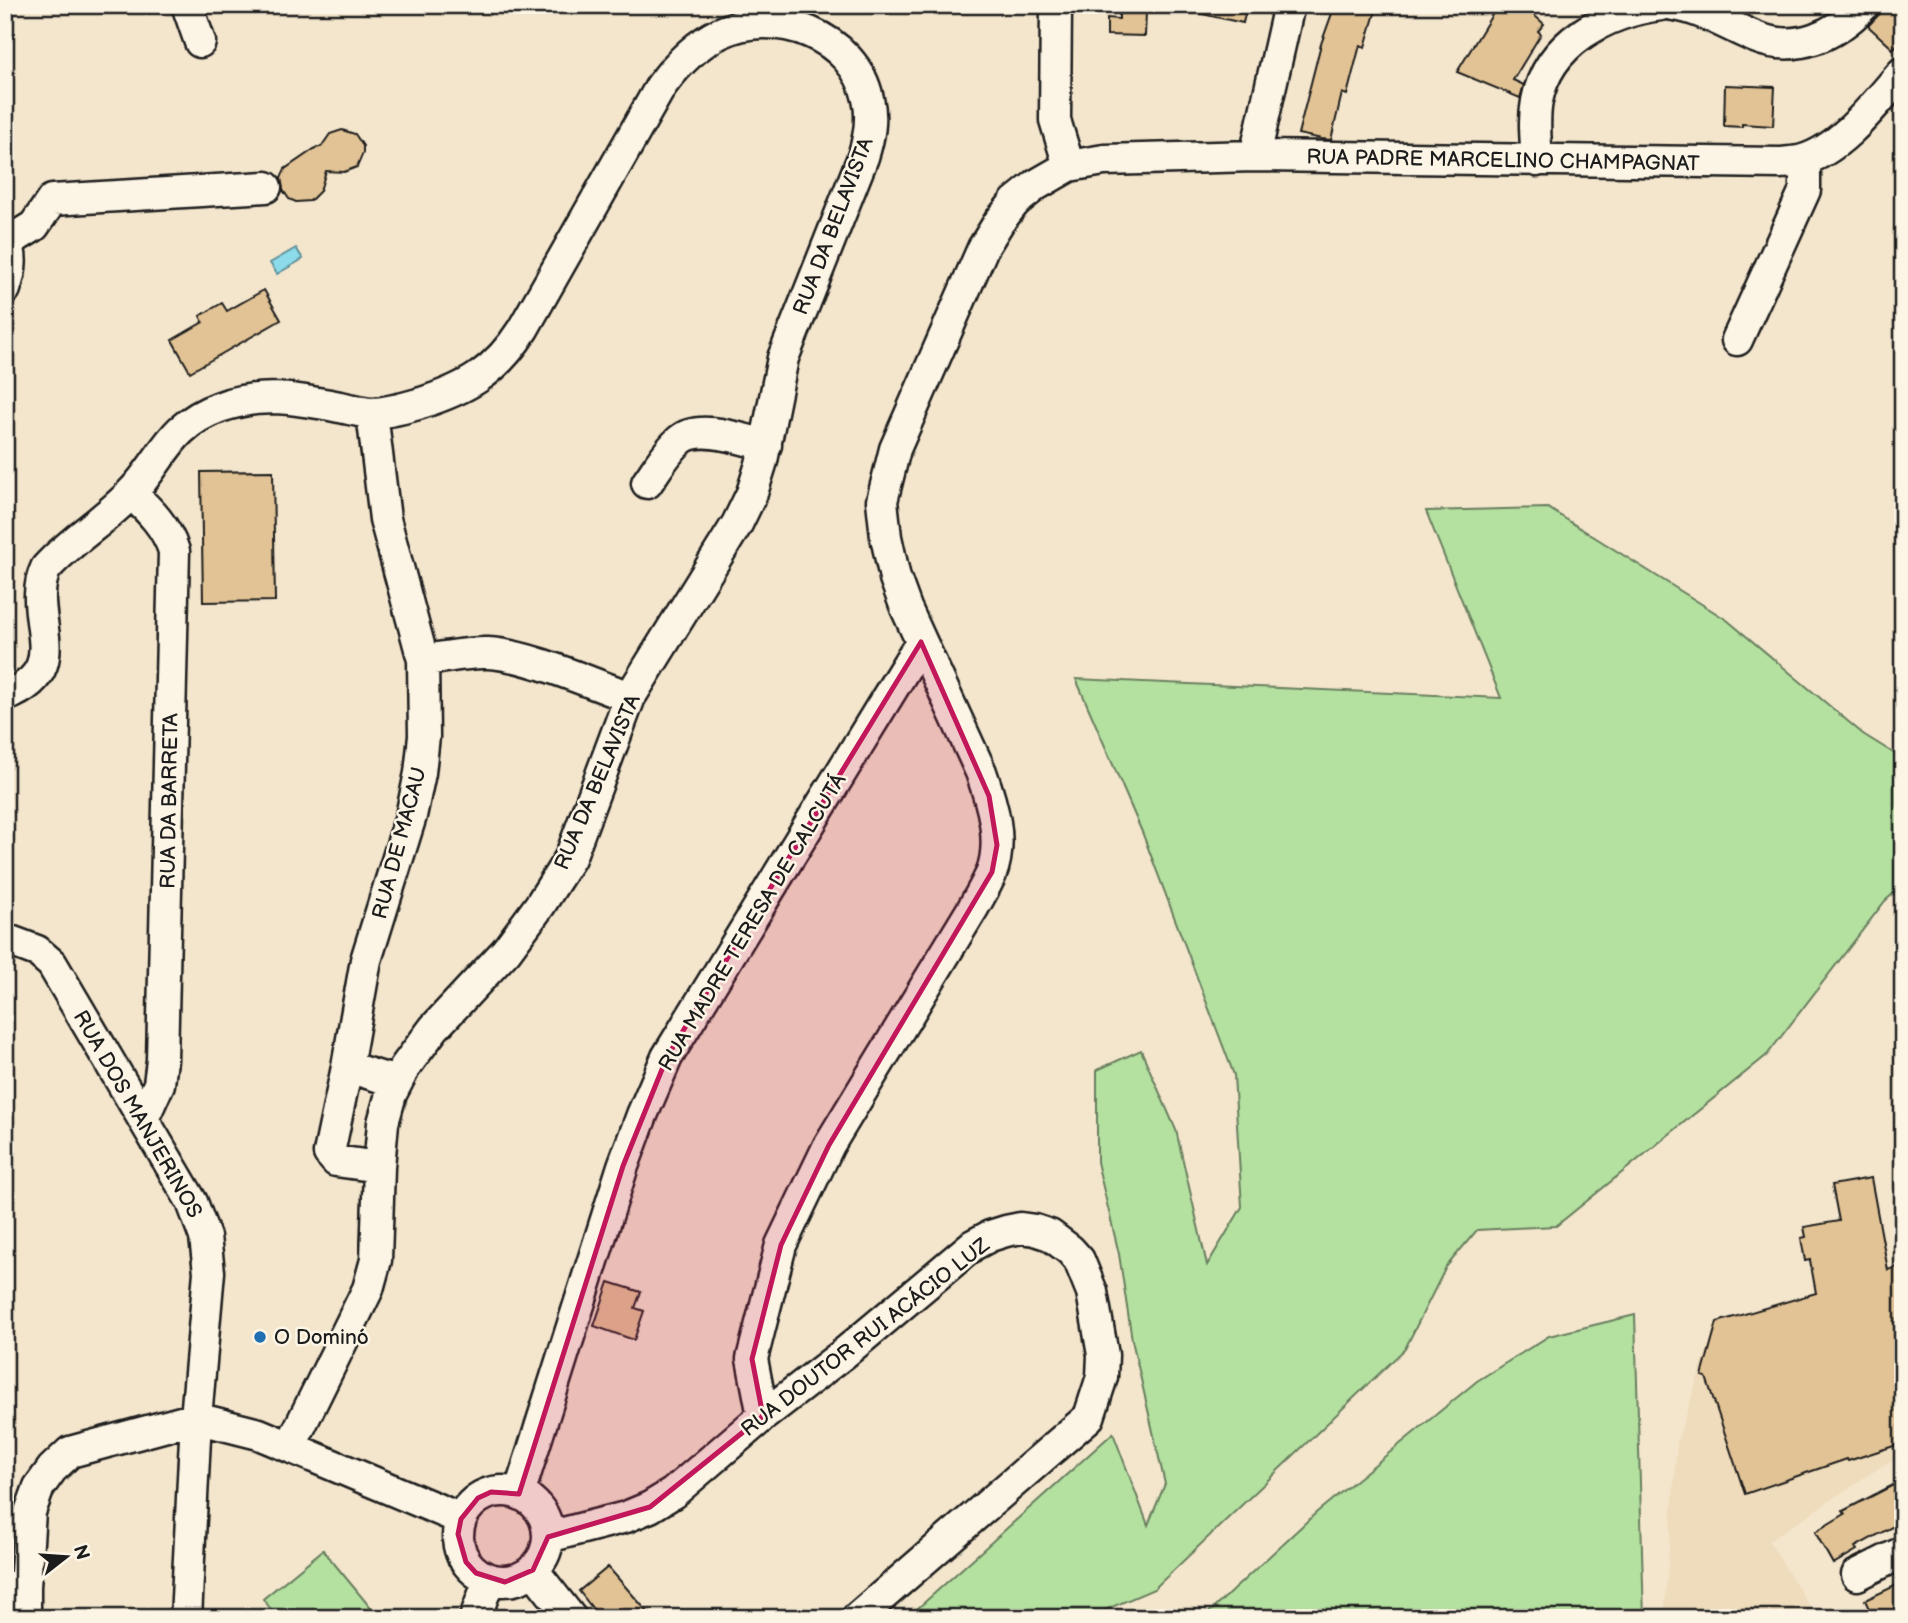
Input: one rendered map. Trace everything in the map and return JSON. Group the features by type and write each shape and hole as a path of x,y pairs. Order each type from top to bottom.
{"street":[{"path":"187,5 200,42"},
{"path":"763,1416 752,1359 781,1245 829,1145 973,908 992,872 997,845 989,796 981,772 921,642 895,578 882,501 895,449 983,248 1015,202 1036,184 1069,166 1055,120 1056,5"},
{"path":"1255,156 1289,5"},
{"path":"1537,161 1534,119 1537,100 1543,80 1560,53 1584,33 1613,16 1661,5"},
{"path":"1673,5 1696,11 1767,41 1782,43 1826,36 1838,30 1864,5"},
{"name":"RUA DA BELAVISTA","path":"5,696 22,689 37,676 44,664 46,652 40,590 41,578 46,568 131,493 179,431 196,418 241,400 263,397 287,397 372,413 408,407 452,393 479,378 512,347 661,86 678,62 722,32 744,25 773,23 812,31 847,58 868,96 870,134 783,358 752,493 737,524 630,697 570,858 506,951 434,1028 397,1082 383,1123 376,1259 368,1289 290,1447"},
{"name":"RUA PADRE MARCELINO CHAMPAGNAT","path":"1069,166 1104,160 1255,156 1781,163 1805,160 1832,145 1859,121 1903,72"},
{"path":"1737,340 1805,190 1805,160"},
{"path":"5,289 12,260 6,239 34,226 52,200 266,187"},
{"name":"RUA DE MACAU","path":"372,413 385,519 423,660 424,736 411,816 366,960 329,1153 336,1161 379,1167"},
{"path":"647,483 683,437 719,433 765,445"},
{"name":"RUA DA BARRETA","path":"131,493 158,520 168,534 174,551 162,1060 159,1084 143,1119"},
{"name":"RUA MADRE TERESA DE CALCUTÁ","path":"519,1494 623,1166 667,1057 921,642"},
{"path":"423,660 500,654 547,667 630,697"},
{"name":"RUA DOS MANJERINOS","path":"5,939 27,945 52,964 192,1202 201,1224 209,1255 209,1292 196,1418 186,1618"},
{"path":"347,1067 397,1082"},
{"name":"RUA DOUTOR RUI ACÁCIO LUZ","path":"548,1537 600,1526 650,1507 673,1493 973,1245 990,1236 1021,1228 1050,1235 1079,1260 1092,1292 1103,1355 1102,1377 1089,1417 857,1618"},
{"path":"25,1618 15,1587 30,1512 39,1487 52,1469 70,1452 196,1418 259,1433 461,1519"},
{"path":"491,1492 519,1494 531,1500 546,1523 548,1537 541,1561 520,1578 505,1582 489,1580 476,1573 459,1549 461,1519 468,1507 478,1498 491,1492"},
{"path":"1857,1575 1903,1552"},
{"path":"533,1570 571,1618"},
{"path":"475,1618 489,1580"}],"highlighted area":[{"path":"921,642 989,796 997,845 992,872 829,1145 781,1245 752,1359 763,1416 650,1507 548,1537 533,1570 505,1582 476,1573 466,1562 458,1534 461,1519 478,1498 491,1492 519,1494 623,1166 667,1057"}],"shaded area":[{"path":"1903,1266 1903,1456 1882,1466 1769,1541 1817,1618 1667,1618 1665,1603 1677,1442 1715,1324"}],"green space":[{"path":"1548,508 1727,620 1863,734 1903,759 1903,885 1885,901 1767,1055 1556,1226 1477,1230 1446,1267 1405,1349 1154,1589 1100,1612 1094,1618 907,1618 1113,1433 1148,1525 1165,1484 1132,1340 1119,1254 1097,1162 1097,1070 1141,1050 1176,1130 1207,1265 1242,1207 1234,1075 1142,832 1076,679 1501,698 1426,511"},
{"path":"1635,1315 1644,1618 1203,1618 1317,1512 1477,1381 1549,1336"},
{"path":"323,1550 379,1618 278,1618 263,1599"}],"water":[{"path":"296,248 303,259 277,274 270,263"}],"building":[{"path":"1193,5 1247,5 1243,23 1193,12"},
{"path":"1335,5 1360,5 1376,10 1365,47 1360,45 1347,95 1342,93 1331,140 1298,134 1321,44"},
{"path":"1498,5 1523,5 1544,24 1538,31 1541,34 1513,80 1524,85 1520,98 1457,72"},
{"path":"1888,5 1903,19 1903,38 1893,49 1868,26"},
{"path":"1119,12 1146,12 1145,36 1107,35 1107,18 1119,19"},
{"path":"1725,85 1775,87 1773,126 1724,126"},
{"path":"342,130 355,134 363,146 357,167 344,172 326,171 320,191 310,201 296,202 289,199 283,190 281,178 285,169 321,147 330,134"},
{"path":"264,290 281,320 190,372 172,340 203,322 200,316 222,303 227,311"},
{"path":"273,471 275,601 203,602 201,472"},
{"path":"1871,1178 1888,1270 1903,1265 1903,1443 1745,1494 1706,1377 1702,1376 1717,1322 1816,1293 1810,1260 1805,1261 1801,1238 1806,1237 1804,1227 1839,1221 1832,1185"},
{"path":"609,1282 641,1292 635,1308 644,1311 634,1340 594,1326"},
{"path":"1903,1480 1903,1521 1855,1547 1857,1550 1833,1564 1815,1532 1845,1514 1843,1511"},
{"path":"608,1567 653,1618 600,1618 579,1591"},
{"path":"1903,1582 1903,1618 1873,1618 1865,1600"}],"place":[{"name":"O Dominó","path":"260,1337"}]}
